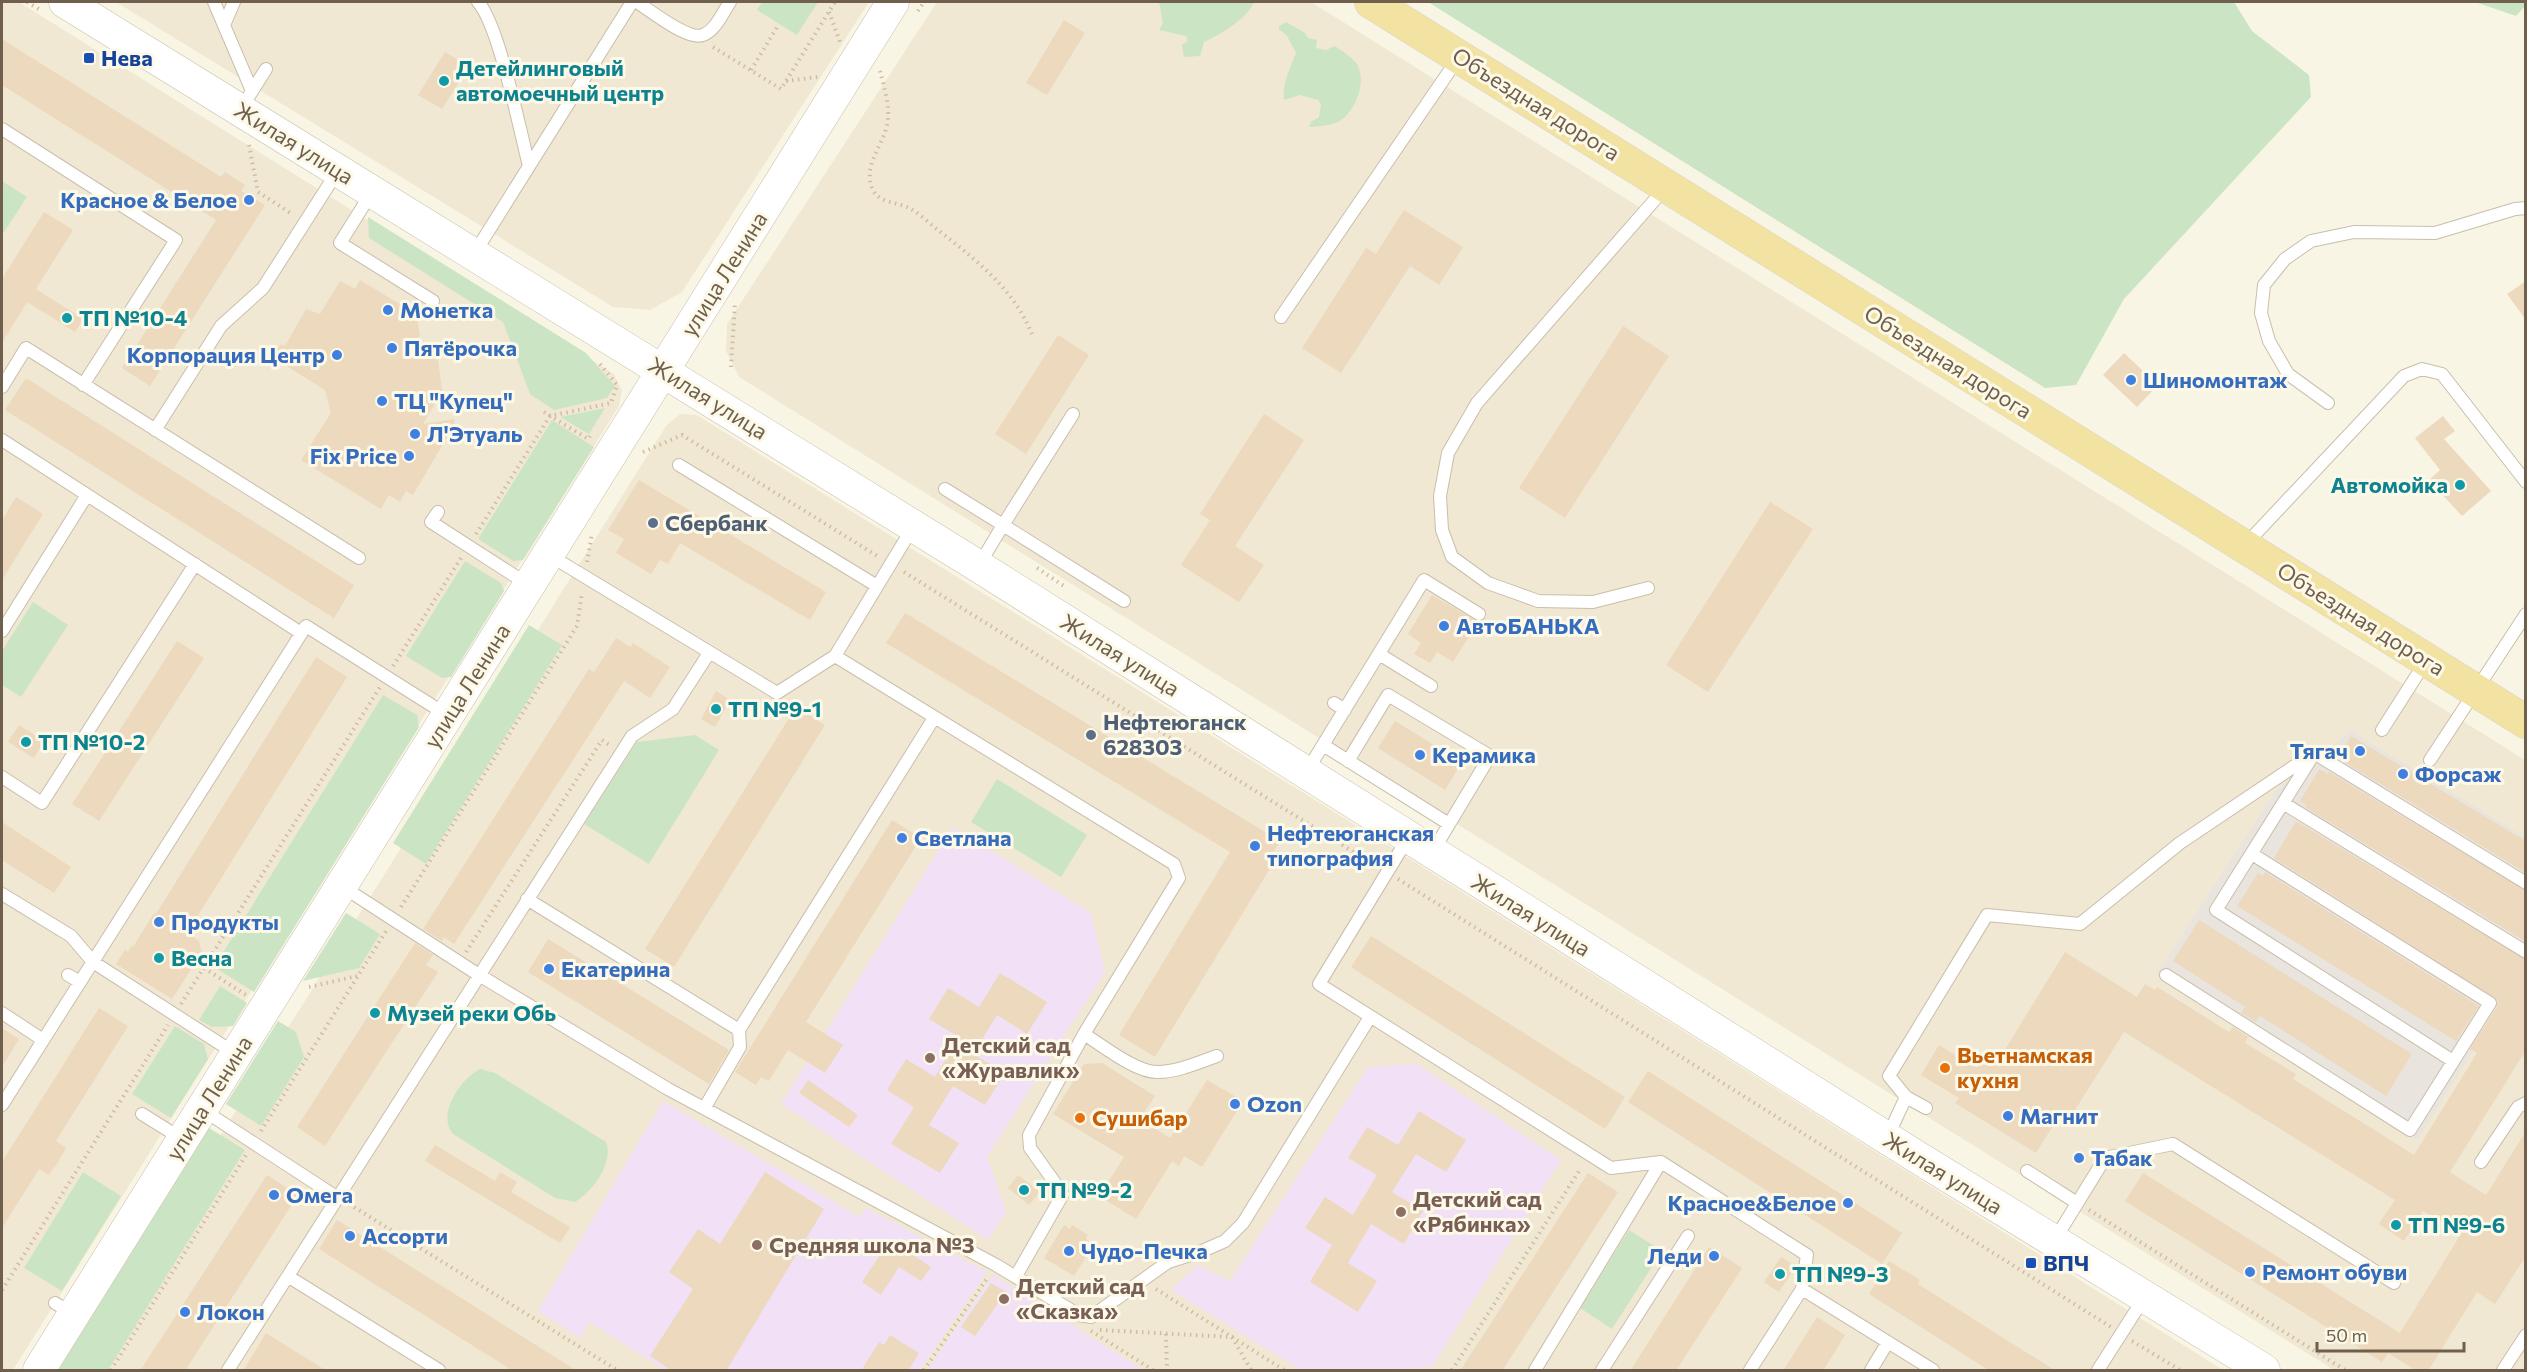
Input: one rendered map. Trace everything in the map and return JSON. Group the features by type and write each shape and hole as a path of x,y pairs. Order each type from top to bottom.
{"main road":[{"name":"Жилая улица","path":"65,2 914,526 1887,1138 2264,1371"},
{"name":"улица Ленина","path":"39,1371 65,1309 183,1140 893,2"},
{"name":"Объездная дорога","path":"1371,2 2526,722"}],"lane":[{"path":"214,2 224,25 246,113"},
{"path":"224,25 234,2"},
{"path":"482,2 505,72 529,166"},
{"path":"474,254 632,2"},
{"path":"637,2 690,36 703,35 714,27 730,2"},
{"path":"1281,317 1460,57"},
{"path":"246,113 266,69"},
{"path":"2,129 176,240 83,385"},
{"path":"156,430 222,326 263,288 338,170"},
{"path":"1648,588 1593,602 1538,600 1488,583 1452,557 1442,530 1440,496 1448,453 1477,403 1666,186"},
{"path":"372,191 340,243 433,301"},
{"path":"2328,403 2288,374 2269,341 2261,314 2264,285 2285,259 2311,241 2332,236 2354,232 2435,233 2515,209 2526,208"},
{"path":"2,387 26,348 359,558"},
{"path":"2244,546 2404,376 2422,369 2442,374 2526,482"},
{"path":"978,566 1073,414"},
{"path":"2,440 301,633"},
{"path":"679,465 877,586"},
{"path":"945,489 1124,601"},
{"path":"2,632 87,495"},
{"path":"438,512 431,522 530,585"},
{"path":"549,555 777,693 835,656 914,526"},
{"path":"2,777 42,803 195,564"},
{"path":"1306,772 1323,745 1339,706 1379,654 1424,580 1479,614"},
{"path":"2430,760 2526,614"},
{"path":"2,1105 306,626 448,716"},
{"path":"228,1371 632,736 674,709 709,653"},
{"path":"1379,654 1431,686"},
{"path":"835,656 1174,864 1179,878 1084,1034 1029,1135 1030,1149 1062,1194 1016,1276"},
{"path":"2382,730 2426,660"},
{"path":"1309,993 1319,984 1388,873 1449,824 1490,756 1388,695 1348,761"},
{"path":"705,1107 740,1047 739,1030 934,718"},
{"path":"1323,745 1449,824"},
{"path":"2314,753 2216,910 2453,1061"},
{"path":"2314,753 2526,883"},
{"path":"1926,1108 1906,1097 1889,1076 1987,915 2080,924 2180,843 2314,753"},
{"path":"2283,803 2526,952"},
{"path":"2166,975 2410,1130 2490,1003 2252,854"},
{"path":"342,886 479,975 668,1089 996,1265 1079,1315 1091,1317 1168,1262 1225,1241 1243,1223 1370,1017"},
{"path":"2,894 71,936 93,962 237,1054"},
{"path":"527,899 739,1030"},
{"path":"68,975 80,982"},
{"path":"1319,984 1611,1168 1661,1162 1806,1255 1802,1289 1750,1371"},
{"path":"2,1013 43,1040"},
{"path":"1084,1034 1142,1069 1156,1073 1167,1072 1217,1056"},
{"path":"1887,1138 1906,1097"},
{"path":"2481,1162 2518,1107 2526,1103"},
{"path":"202,1109 338,1198"},
{"path":"142,1114 183,1140"},
{"path":"2054,1242 2104,1158 2173,1144 2394,1283"},
{"path":"1535,1371 1661,1162"},
{"path":"2027,1171 2077,1203"},
{"path":"1602,1371 1688,1236"},
{"path":"289,1277 439,1371"},
{"path":"1802,1289 1933,1371"},
{"path":"2098,1371 2145,1297"},
{"path":"2503,1371 2526,1335"},
{"path":"1871,1371 1888,1342"}],"path":[{"path":"696,36 781,89 835,2"},
{"path":"829,11 841,45"},
{"path":"751,70 779,24"},
{"path":"786,81 820,77 825,69"},
{"path":"880,71 886,94 887,124 870,165 870,182 874,194 887,202 908,208 985,266 1025,316 1032,334"},
{"path":"246,113 258,192 305,222"},
{"path":"605,412 611,403 617,385"},
{"path":"2,1290 550,416 611,403"},
{"path":"544,412 588,439 594,430"},
{"path":"643,452 682,435 1388,873 2180,1371"},
{"path":"637,461 648,443"},
{"path":"111,1371 577,626 591,536 597,527"},
{"path":"1037,568 1064,586"},
{"path":"459,962 602,740 621,753"},
{"path":"1452,1371 1581,1168"},
{"path":"338,1198 617,1371"},
{"path":"2077,1203 2345,1371"},
{"path":"924,1371 996,1265"},
{"path":"1152,1286 1284,1371"},
{"path":"1088,1329 1097,1323"},
{"path":"1088,1329 1232,1337"},
{"path":"1088,1329 1153,1371"},
{"path":"1166,1334 1167,1371"},
{"path":"1232,1337 1251,1371"}],"shaded area":[{"path":"2,2 19,2 614,374 622,391 619,406 13,1370 2,1370"},
{"path":"116,2 869,2 682,292 650,310 613,307"},
{"path":"937,2 1311,2 2525,760 2525,1370 2334,1370 739,377 726,351 727,324"},
{"path":"680,414 697,415 2223,1370 73,1370 666,426"},
{"path":"2351,731 2525,837 2525,1014 2504,1001 2417,1141 2156,975 2276,790"},
{"name":"Детский сад «Журавлик»","path":"953,827 1091,913 1105,972 987,1157 1006,1212 988,1240 781,1104"},
{"name":"Детский сад «Рябинка»","path":"1417,1064 1561,1160 1432,1367 1381,1370 1301,1370 1171,1290 1198,1265 1230,1281 1368,1067"},
{"name":"Средняя школа №3","path":"663,1101 860,1217 866,1208 987,1272 920,1370 665,1370 589,1322 580,1338 538,1311"},
{"name":"Детский сад «Сказка»","path":"993,1275 1143,1370 927,1370"}],"green space":[{"path":"762,2 818,2 797,35 757,10"},
{"path":"1159,2 1254,2 1240,20 1204,42 1200,56 1184,57 1182,45 1188,41 1186,36 1159,30 1163,23"},
{"path":"1428,2 2234,2 2252,31 2309,75 2311,97 2124,299 2076,385 2045,388"},
{"path":"2475,2 2525,2 2525,6 2516,16"},
{"path":"1286,22 1305,33 1308,38 1317,40 1316,48 1326,50 1335,46 1357,64 1361,85 1357,99 1350,112 1337,122 1309,127 1311,122 1319,117 1321,104 1318,100 1300,95 1284,100 1285,82 1296,53 1287,36 1279,29 1279,26"},
{"path":"2,181 27,197 4,232 2,231"},
{"path":"368,217 586,353 615,386 607,398 554,410 530,394 503,322 369,238"},
{"path":"605,408 589,434 560,417"},
{"path":"552,420 594,447 523,560 513,561 478,539"},
{"path":"465,561 501,583 504,591 451,677 442,678 406,656"},
{"path":"33,602 68,625 21,697 2,685 2,651"},
{"path":"529,625 562,645 426,864 393,843"},
{"path":"383,695 417,715 419,727 254,992 214,967"},
{"path":"695,735 719,750 649,864 584,824 637,742"},
{"path":"997,779 1087,835 1061,877 971,822"},
{"path":"346,913 380,934 359,968 303,981"},
{"path":"220,986 247,1003 233,1026 212,1027 199,1020"},
{"path":"278,1021 296,1032 304,1057 261,1126 226,1104"},
{"path":"175,1026 204,1044 208,1059 171,1118 132,1094"},
{"path":"480,1069 495,1073 606,1142 608,1150 604,1167 595,1184 582,1197 575,1202 555,1198 453,1134 448,1126 449,1107 465,1080"},
{"path":"209,1128 245,1150 108,1370 58,1370"},
{"path":"83,1172 121,1196 62,1291 24,1268"},
{"path":"1629,1230 1662,1251 1612,1329 1580,1308"}],"building":[{"path":"1064,20 1085,33 1047,95 1026,83"},
{"path":"2,39 221,177 225,172 245,185 241,191 265,205 150,386 122,368 216,220 2,85"},
{"name":"Детейлинговый автомоечный центр","path":"445,52 469,66 442,109 418,95"},
{"path":"1404,210 1463,247 1439,285 1410,266 1341,373 1302,348 1366,248 1376,254"},
{"path":"44,212 73,230 36,289 83,319 75,332 27,302 2,343 2,279"},
{"name":"ТЦ \"Купец\"","path":"360,280 416,314 420,335 414,345 438,360 442,391 423,424 454,419 456,438 446,439 413,495 406,491 400,502 389,495 381,509 301,460 331,413 325,390 272,357 281,344 285,346 306,309 320,314 340,281 355,289"},
{"path":"2526,281 2526,320 2507,294"},
{"path":"1623,326 1669,356 1565,518 1519,488"},
{"path":"1058,335 1089,355 1026,454 995,434"},
{"name":"Шиномонтаж","path":"2124,353 2158,385 2137,407 2103,375"},
{"path":"26,378 354,585 334,618 5,410"},
{"path":"1264,414 1304,440 1235,546 1264,565 1239,602 1181,565 1210,520 1200,514"},
{"name":"Автомойка","path":"2443,416 2455,431 2444,439 2491,491 2462,516 2429,480 2440,470 2415,438"},
{"path":"639,480 826,592 810,620 680,543 668,564 660,560 651,574 616,553 624,539 608,530"},
{"path":"16,497 43,514 2,580 2,520"},
{"path":"1770,502 1813,529 1708,692 1666,665"},
{"name":"АвтоБАНЬКА","path":"1432,595 1478,622 1453,662 1437,652 1430,663 1414,654 1421,643 1408,634"},
{"path":"905,613 1280,841 1272,854 1277,857 1155,1057 1119,1035 1230,852 886,643"},
{"path":"616,638 630,647 633,643 670,667 650,698 624,681 454,944 444,937 442,941 423,929 589,669 594,672"},
{"path":"177,641 204,658 99,821 72,804"},
{"path":"316,657 347,677 187,933 199,941 202,952 172,999 116,964 125,950 128,952 131,946 133,947 154,913 156,914"},
{"name":"ТП №9-1","path":"716,691 730,700 715,727 701,719"},
{"path":"796,707 825,725 674,967 645,949"},
{"name":"Керамика","path":"1395,721 1462,762 1445,790 1378,748"},
{"name":"ТП №10-2","path":"19,725 44,741 34,758 8,742"},
{"path":"2351,736 2526,841 2526,873 2338,758"},
{"path":"2319,769 2328,774 2329,772 2526,891 2526,942 2305,807 2307,805 2300,801"},
{"path":"892,820 921,838 806,1022 843,1045 825,1073 788,1050 769,1081 761,1077 756,1085 735,1072"},
{"path":"2296,821 2526,960 2526,1050 2450,1172 2486,1195 2526,1131 2526,1256 2495,1304 2477,1292 2428,1371 2417,1371 2388,1353 2382,1362 2125,1201 2143,1173 2400,1333 2461,1234 2423,1211 2404,1241 2379,1224 2395,1200 2124,1032 2070,1118 2061,1113 2036,1153 1955,1103 1959,1098 1921,1075 1939,1045 1977,1068 1986,1054 1998,1061 2065,952 2137,997 2145,984 2155,990 2157,987 2229,1032 2233,1027 2248,1037 2245,1043 2296,1074 2293,1079 2414,1155 2477,1053 2470,1049 2497,1007 2498,1000 2274,858"},
{"path":"2,822 71,867 54,893 2,860"},
{"path":"2265,872 2479,1006 2456,1041 2237,906 2258,873 2263,876"},
{"path":"2199,920 2412,1054 2386,1096 2260,1016 2256,1022 2241,1013 2245,1007 2173,961"},
{"path":"1371,936 1625,1097 1605,1129 1351,967"},
{"path":"548,939 729,1050 709,1084 528,972"},
{"path":"415,943 433,955 426,965 438,972 325,1146 297,1127"},
{"path":"1000,973 1047,1002 1027,1034 997,1015 973,1054 1005,1073 985,1105 953,1086 929,1125 959,1143 940,1173 891,1144 914,1107 887,1090 906,1059 935,1077 959,1037 929,1019 948,988 979,1007"},
{"path":"99,1008 128,1026 56,1141 66,1148 58,1162 49,1175 39,1169 2,1228 2,1162"},
{"path":"2,1028 19,1039 2,1067"},
{"path":"1102,1063 1155,1096 1140,1119 1170,1138 1207,1080 1243,1101 1202,1167 1184,1156 1179,1166 1172,1161 1136,1219 1099,1196 1124,1157 1053,1114 1084,1064"},
{"path":"1648,1071 1902,1233 1882,1264 1628,1102"},
{"path":"808,1080 858,1115 849,1127 799,1093"},
{"path":"1419,1111 1466,1140 1446,1172 1416,1154 1392,1192 1423,1211 1404,1244 1371,1224 1348,1263 1377,1281 1358,1312 1310,1282 1332,1245 1305,1228 1325,1197 1353,1215 1377,1175 1348,1158 1367,1127 1398,1145"},
{"path":"435,1145 495,1181 500,1172 517,1182 511,1192 570,1227 560,1243 425,1161"},
{"path":"765,1172 824,1209 726,1371 672,1371 650,1356 693,1289 669,1272 698,1229 720,1244"},
{"path":"1588,1173 1618,1192 1502,1371 1460,1371"},
{"path":"267,1175 298,1195 185,1371 140,1371"},
{"name":"ТП №9-2","path":"1018,1175 1040,1192 1029,1205 1008,1188"},
{"path":"337,1220 577,1371 513,1371 319,1249"},
{"name":"Чудо-Печка","path":"1064,1225 1070,1229 1072,1225 1088,1235 1086,1239 1094,1244 1074,1276 1044,1258"},
{"path":"890,1240 931,1267 921,1281 899,1267 881,1295 862,1282"},
{"path":"1709,1247 1742,1268 1676,1371 1630,1371"},
{"name":"ТП №9-3","path":"1781,1257 1796,1267 1779,1292 1764,1282"},
{"path":"1889,1261 1920,1280 1918,1284 2056,1371 1990,1371 1869,1294"},
{"path":"991,1283 1006,1292 975,1336 961,1327"},
{"path":"1817,1317 1845,1335 1823,1371 1783,1371"},
{"path":"266,1333 327,1371 243,1371"},
{"path":"890,1335 919,1353 908,1371 861,1371 879,1342 884,1345"}],"place":[{"name":"Нева","path":"89,58"},
{"name":"Детейлинговый автомоечный центр","path":"444,81"},
{"name":"Красное & Белое","path":"249,200"},
{"name":"Монетка","path":"388,310"},
{"name":"ТП №10-4","path":"67,318"},
{"name":"Пятёрочка","path":"392,348"},
{"name":"Корпорация Центр","path":"337,355"},
{"name":"Шиномонтаж","path":"2131,380"},
{"name":"ТЦ \"Купец\"","path":"382,401"},
{"name":"Л'Этуаль","path":"415,434"},
{"name":"Fix Price","path":"409,456"},
{"name":"Автомойка","path":"2460,485"},
{"name":"Сбербанк","path":"653,523"},
{"name":"АвтоБАНЬКА","path":"1444,626"},
{"name":"ТП №9-1","path":"716,709"},
{"name":"Нефтеюганск 628303","path":"1091,735"},
{"name":"ТП №10-2","path":"26,742"},
{"name":"Тягач","path":"2360,751"},
{"name":"Керамика","path":"1420,755"},
{"name":"Форсаж","path":"2403,774"},
{"name":"Светлана","path":"902,838"},
{"name":"Нефтеюганская типография","path":"1255,846"},
{"name":"Продукты","path":"159,922"},
{"name":"Весна","path":"159,958"},
{"name":"Екатерина","path":"549,969"},
{"name":"Музей реки Обь","path":"375,1013"},
{"name":"Детский сад «Журавлик»","path":"930,1058"},
{"name":"Вьетнамская кухня","path":"1945,1068"},
{"name":"Ozon","path":"1235,1104"},
{"name":"Магнит","path":"2008,1116"},
{"name":"Сушибар","path":"1080,1118"},
{"name":"Табак","path":"2079,1158"},
{"name":"ТП №9-2","path":"1024,1190"},
{"name":"Омега","path":"274,1195"},
{"name":"Красное&Белое","path":"1848,1203"},
{"name":"Детский сад «Рябинка»","path":"1401,1212"},
{"name":"ТП №9-6","path":"2396,1225"},
{"name":"Ассорти","path":"350,1236"},
{"name":"Средняя школа №3","path":"757,1245"},
{"name":"Чудо-Печка","path":"1069,1251"},
{"name":"Леди","path":"1714,1256"},
{"name":"ВПЧ","path":"2031,1263"},
{"name":"Ремонт обуви","path":"2250,1272"},
{"name":"ТП №9-3","path":"1780,1274"},
{"name":"Детский сад «Сказка»","path":"1004,1299"},
{"name":"Локон","path":"185,1312"}]}
